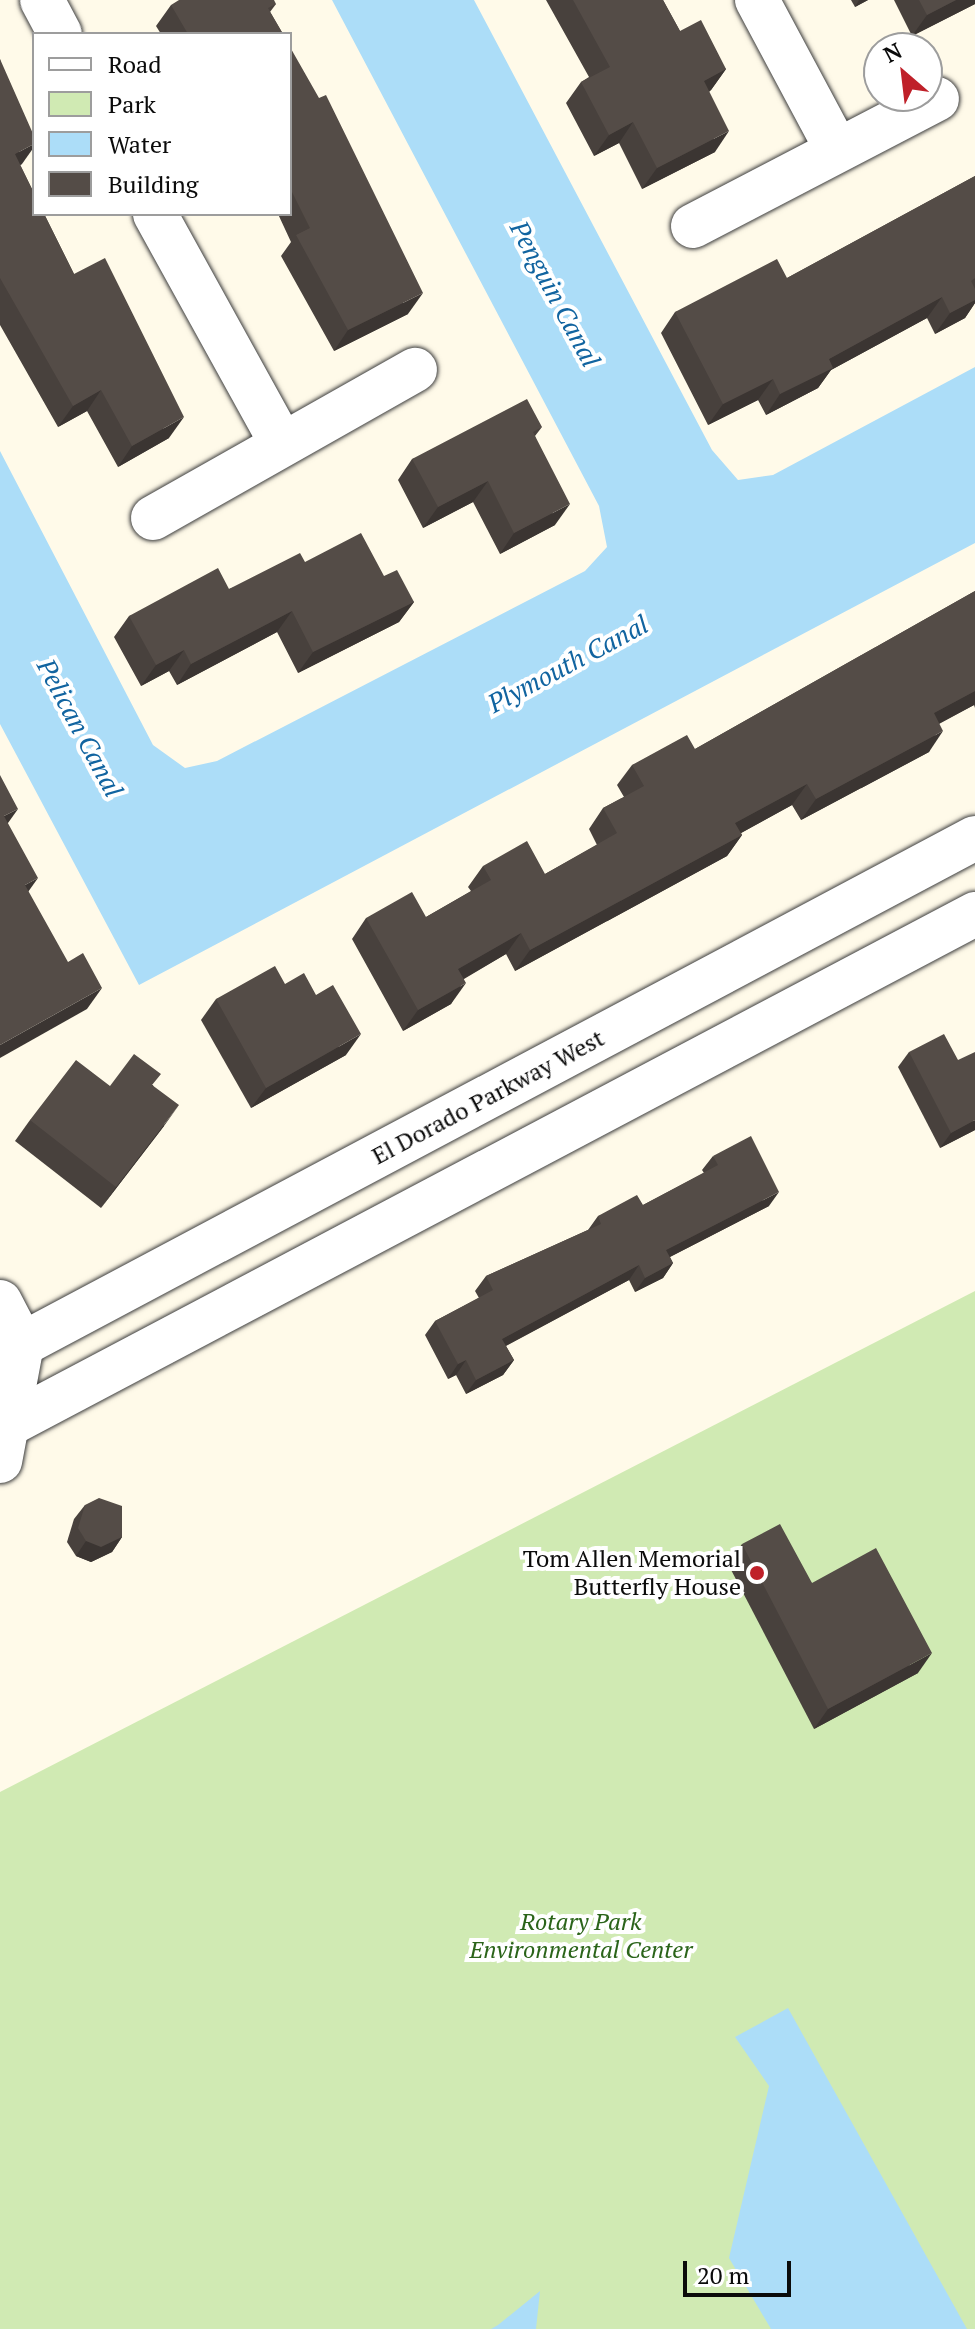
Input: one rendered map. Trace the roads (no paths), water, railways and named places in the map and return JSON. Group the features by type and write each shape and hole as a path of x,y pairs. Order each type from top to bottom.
{"street":[{"path":"42,0 59,32"},
{"path":"757,0 837,150"},
{"path":"693,226 912,112"},
{"path":"156,216 282,444"},
{"path":"153,518 415,370"},
{"name":"El Dorado Parkway West","path":"11,1350 975,838"},
{"path":"2,1439 975,914"},
{"path":"715,976 745,1037"},
{"path":"0,1302 11,1350 2,1439"}],"water":[{"path":"332,0 474,0 712,450 738,480 773,475 975,367 975,543 139,985 0,724 0,451 153,745 185,768 217,761 585,571 607,547 599,506"},
{"path":"788,2008 967,2329 771,2329 729,2258 769,2086 735,2037"},
{"path":"540,2291 536,2329 491,2329 498,2325"}],"place":[{"name":"Tom Allen Memorial Butterfly House","path":"757,1573"}],"water label":[{"name":"Penguin Canal","path":"555,294"},
{"name":"Plymouth Canal","path":"568,664"},
{"name":"Pelican Canal","path":"80,728"}],"park label":[{"name":"Rotary Park Environmental Center","path":"581,1936"}]}
